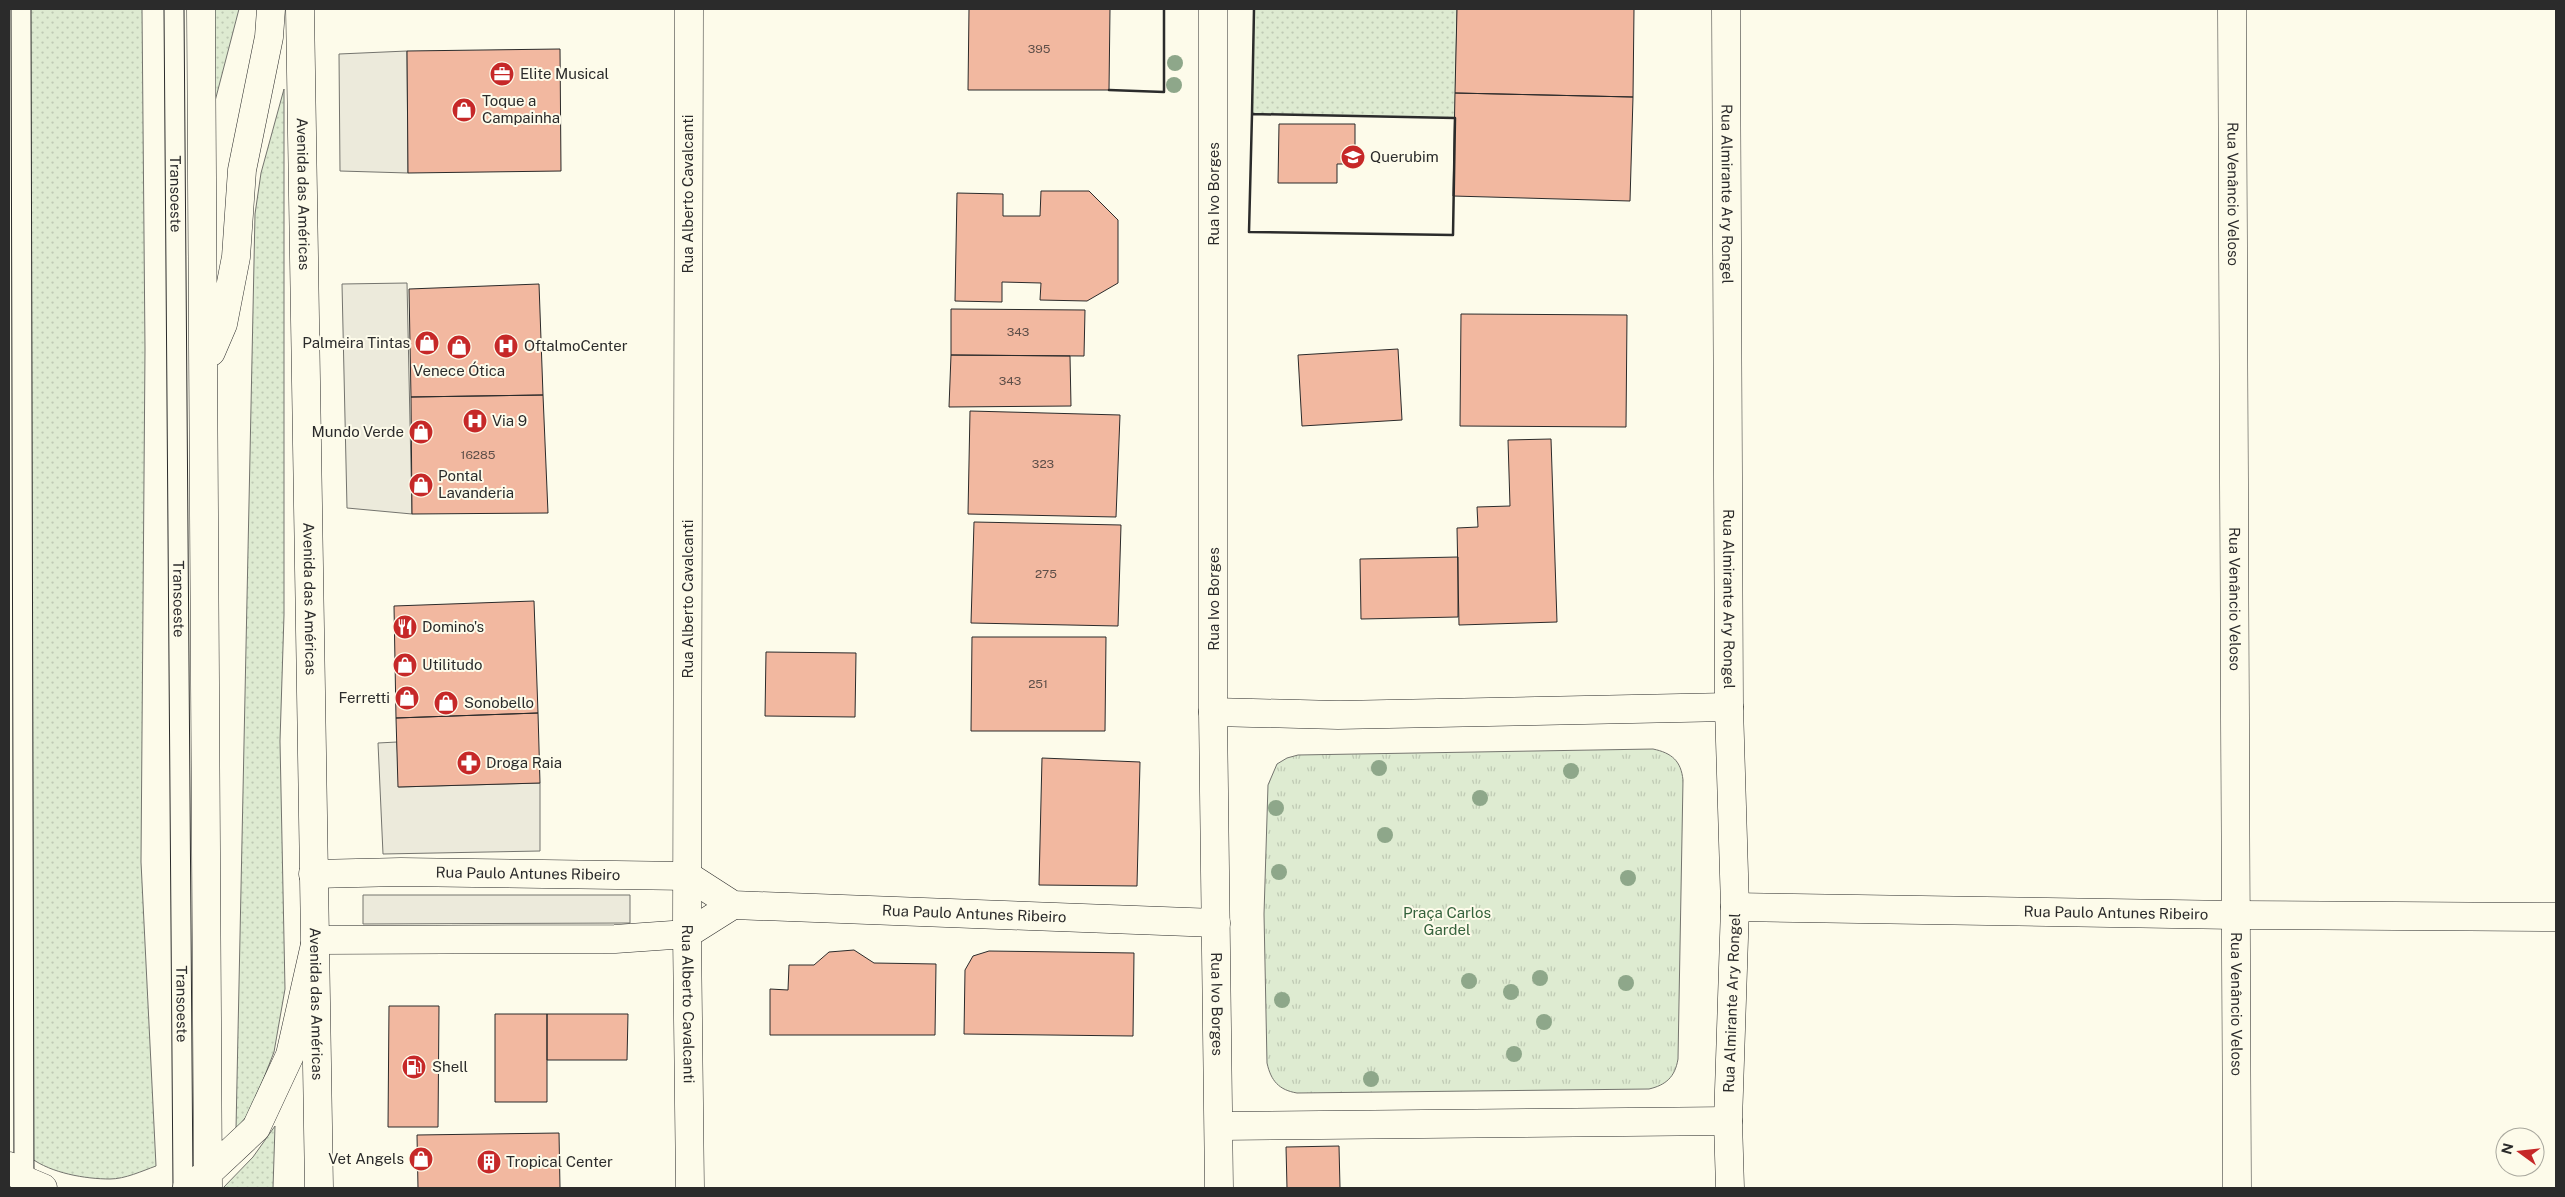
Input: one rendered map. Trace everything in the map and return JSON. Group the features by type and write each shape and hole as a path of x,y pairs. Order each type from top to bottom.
{"main road":[{"path":"201,1183 205,365 202,9"},
{"path":"205,365 222,324 236,257 242,170 270,37 271,9"},
{"name":"Avenida das Américas","path":"300,9 319,1188"},
{"name":"Rua Alberto Cavalcanti","path":"689,9 688,934 690,1188"},
{"name":"Rua Ivo Borges","path":"1213,9 1213,712 1219,1188"},
{"name":"Rua Almirante Ary Rongel","path":"1726,9 1729,708 1735,907 1728,1121 1730,1188"},
{"name":"Rua Venâncio Veloso","path":"2232,9 2234,915 2237,1188"},
{"path":"1213,712 1338,715 1729,708"},
{"name":"Rua Paulo Antunes Ribeiro","path":"314,874 401,872 688,876"},
{"path":"201,1183 256,1128 286,1063 316,940 615,939 688,934 732,905 688,876"},
{"name":"Rua Paulo Antunes Ribeiro","path":"732,905 1216,923"},
{"name":"Rua Paulo Antunes Ribeiro","path":"1735,907 2234,915 2556,917"},
{"path":"1219,1126 1728,1121"}],"lane":[{"path":"21,9 25,1181"},
{"name":"Transoeste","path":"174,9 183,1188"}],"green space":[{"path":"28,9 142,9 145,349 141,862 156,1166 116,1179 90,1178 69,1174 48,1168 31,1158"},
{"path":"213,9 239,9 214,105"},
{"path":"1254,9 1457,9 1455,118 1252,114"},
{"path":"284,89 284,615 280,741 285,989 274,1052 251,1111 236,1129 255,214 261,173"},
{"name":"Praça Carlos Gardel","path":"1653,749 1665,753 1678,763 1683,780 1678,1059 1675,1071 1669,1079 1649,1089 1297,1093 1285,1090 1277,1084 1271,1075 1267,1063 1264,914 1268,785 1277,764 1287,758 1298,755"},
{"path":"275,1126 273,1188 223,1188 253,1157"}],"shaded area":[{"path":"407,51 408,173 340,171 339,54"},
{"path":"407,283 412,514 347,508 342,284"},
{"path":"397,742 399,787 540,783 540,851 383,854 378,743"},
{"path":"363,895 630,895 630,923 363,924"}],"building":[{"path":"969,9 1110,9 1109,90 968,90"},
{"path":"1457,9 1634,9 1633,97 1455,93"},
{"path":"560,49 561,171 408,173 407,51"},
{"path":"1455,93 1633,97 1630,201 1453,196"},
{"path":"1279,124 1355,124 1355,164 1337,164 1337,183 1278,183"},
{"path":"1041,191 1089,191 1118,220 1118,283 1087,301 1040,300 1041,283 1002,282 1002,302 955,301 957,193 1003,194 1003,216 1040,216"},
{"path":"539,284 543,395 411,397 409,289"},
{"path":"951,309 1085,310 1084,356 951,355"},
{"path":"1461,314 1627,315 1626,427 1460,426"},
{"path":"1398,349 1402,420 1302,426 1298,355"},
{"path":"951,355 1070,356 1071,406 949,407"},
{"path":"543,395 548,513 412,514 411,397"},
{"path":"970,411 1120,415 1116,517 968,514"},
{"path":"1551,439 1557,622 1459,625 1457,528 1478,527 1477,507 1510,506 1508,440"},
{"path":"974,522 1121,525 1118,626 971,623"},
{"path":"1458,557 1458,617 1361,619 1360,559"},
{"path":"534,601 538,713 396,718 394,606"},
{"path":"972,637 1106,637 1105,731 971,731"},
{"path":"766,652 856,653 855,717 765,716"},
{"name":"Droga Raia","path":"538,713 540,783 398,787 396,718"},
{"path":"1042,758 1140,762 1137,886 1039,885"},
{"path":"854,950 874,963 936,964 935,1035 770,1035 770,989 788,990 789,965 814,965 829,952"},
{"path":"989,951 1134,953 1133,1036 964,1034 965,970 973,956"},
{"name":"Shell","path":"389,1006 439,1006 438,1127 388,1127"},
{"path":"495,1014 547,1014 547,1102 495,1102"},
{"path":"547,1014 628,1014 627,1060 547,1060"},
{"name":"Tropical Center","path":"559,1133 560,1188 418,1188 417,1135"},
{"path":"1339,1146 1340,1188 1287,1188 1286,1147"}],"wall":[{"path":"1109,90 1164,92 1164,9"},
{"path":"1254,9 1252,114 1254,114"},
{"path":"1252,114 1455,118 1453,235 1249,232 1252,114"}],"place":[{"name":"Elite Musical","path":"502,74"},
{"name":"Toque a Campainha","path":"464,110"},
{"name":"Querubim","path":"1353,157"},
{"name":"Palmeira Tintas","path":"427,343"},
{"name":"OftalmoCenter","path":"506,346"},
{"name":"Venece Ótica","path":"459,347"},
{"name":"Via 9","path":"475,421"},
{"name":"Mundo Verde","path":"421,432"},
{"name":"Pontal Lavanderia","path":"421,485"},
{"name":"Domino's","path":"405,627"},
{"name":"Utilitudo","path":"405,665"},
{"name":"Ferretti","path":"407,698"},
{"name":"Sonobello","path":"446,703"},
{"name":"Droga Raia","path":"469,763"},
{"name":"Shell","path":"414,1067"},
{"name":"Vet Angels","path":"421,1159"},
{"name":"Tropical Center","path":"489,1162"}]}
